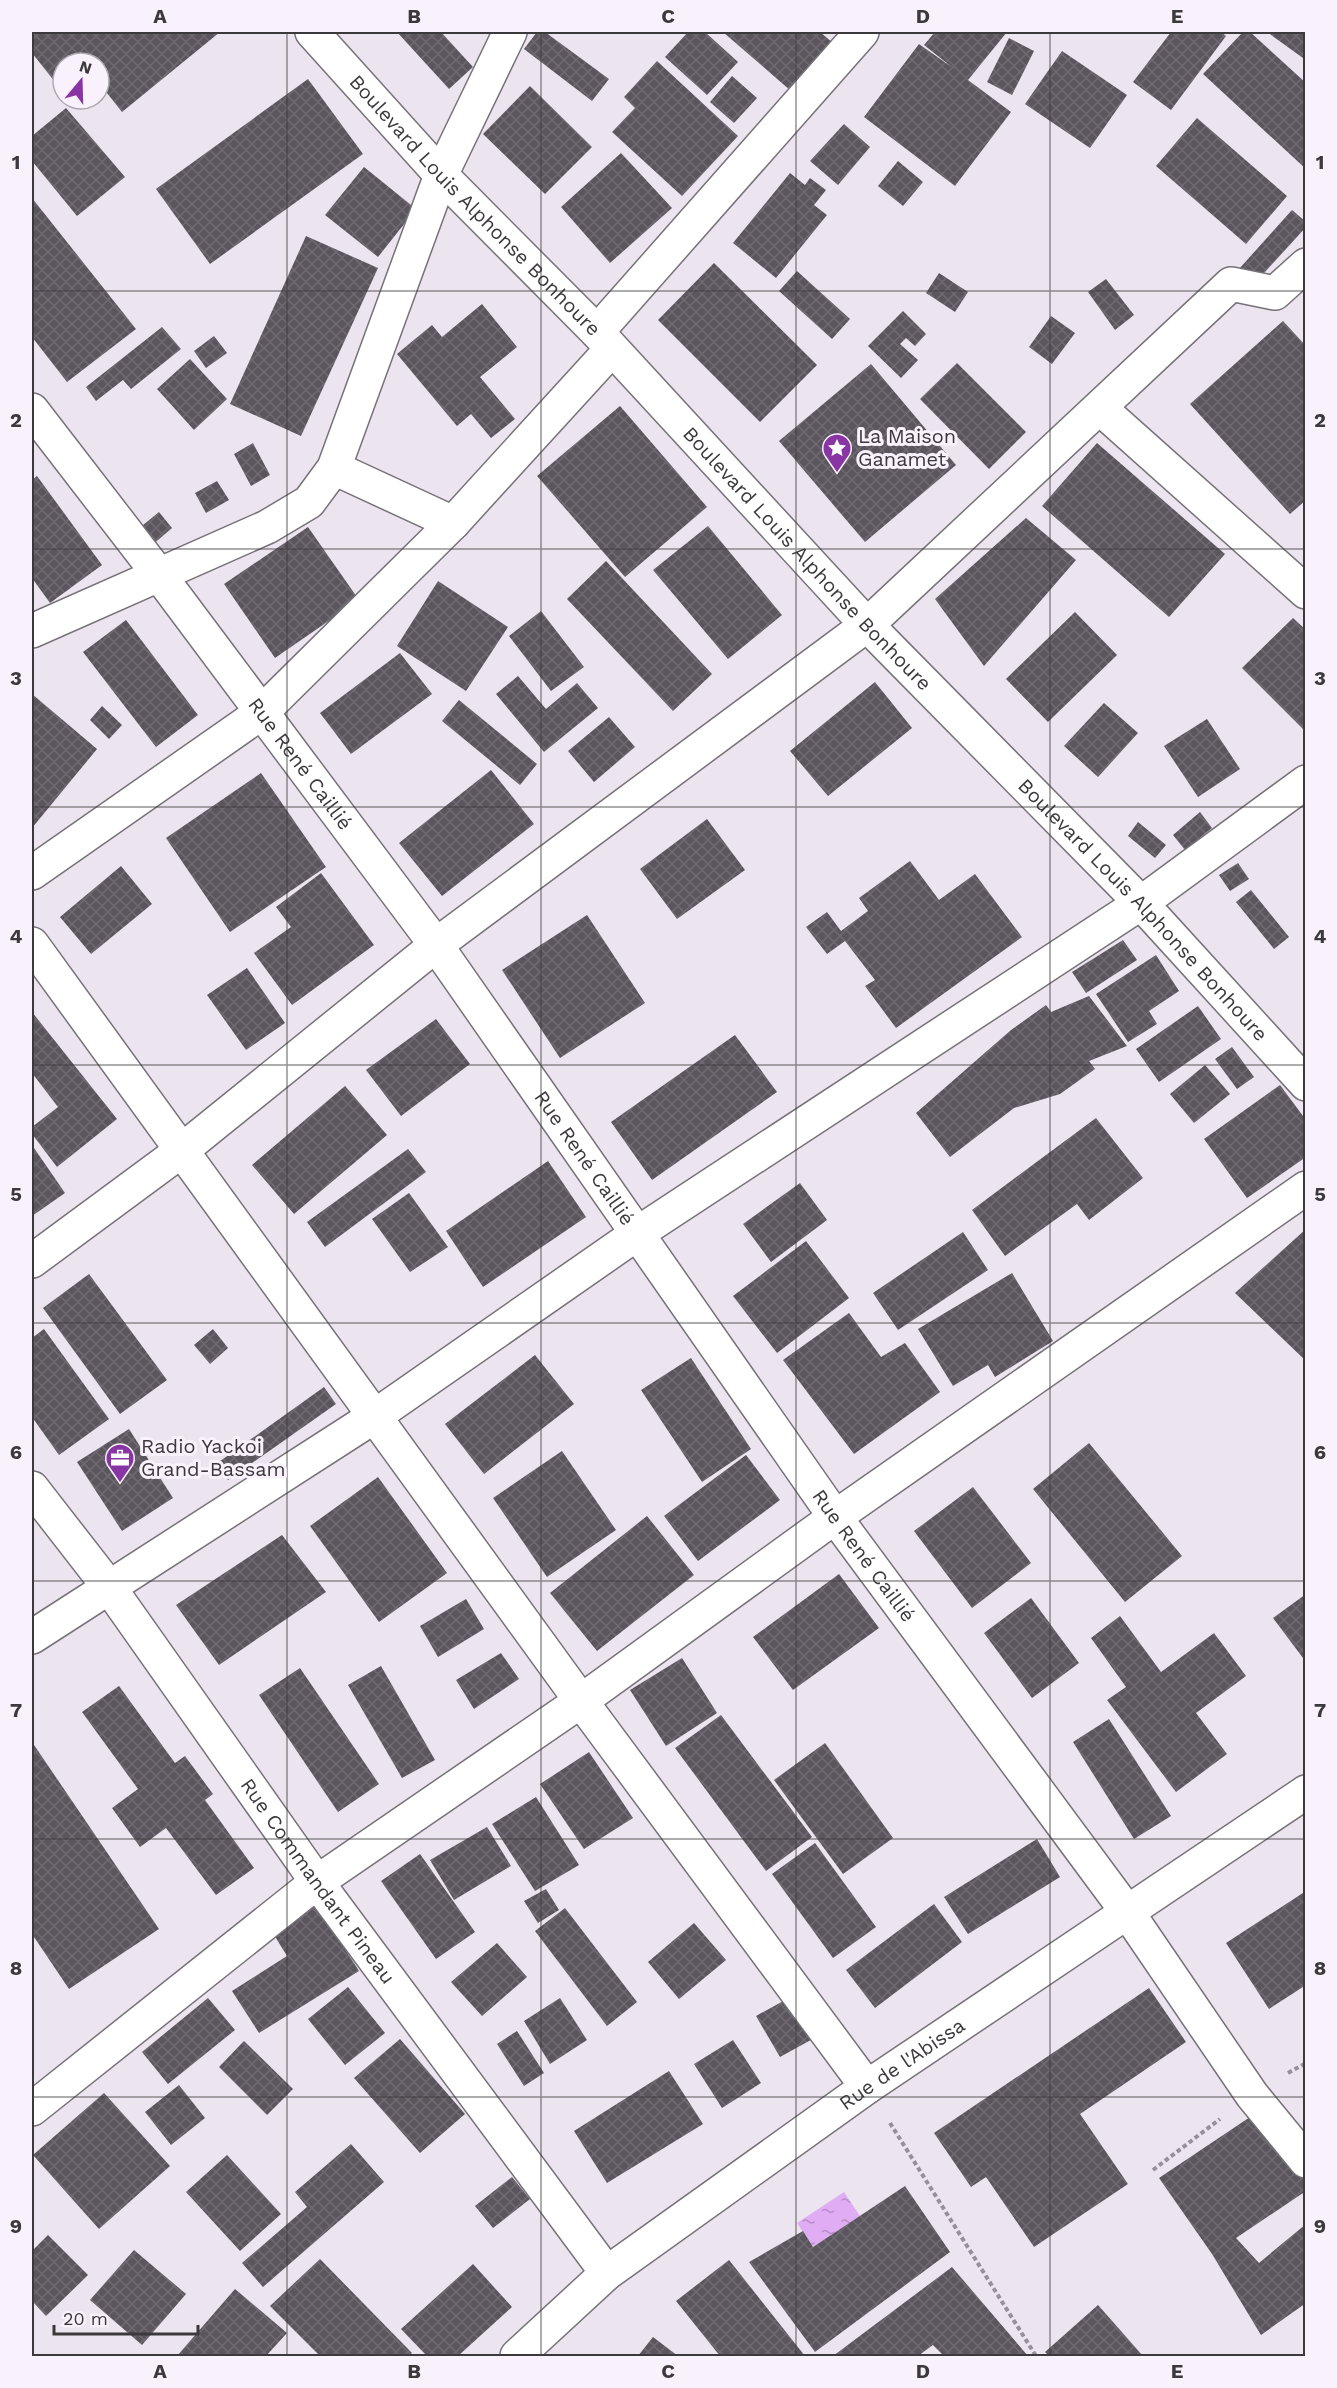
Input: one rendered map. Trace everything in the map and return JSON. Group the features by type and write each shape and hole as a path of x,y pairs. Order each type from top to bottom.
{"street":[{"name":"Boulevard Louis Alphonse Bonhoure","path":"312,32 441,175 604,341 867,625 1141,903 1305,1084"},
{"path":"32,631 267,527 309,502 334,468 441,175 510,32"},
{"path":"32,873 261,713 453,523 862,32"},
{"path":"32,1261 182,1151 436,945 867,625 1101,409 1231,284 1275,293 1305,265"},
{"path":"1101,409 1305,592"},
{"name":"Rue René Caillié","path":"32,410 160,576 436,945 835,1516 1128,1913 1252,2094 1305,2161"},
{"path":"334,468 453,523"},
{"path":"32,1637 375,1416 638,1233 1141,903 1305,782"},
{"path":"32,944 581,1701 867,2087"},
{"path":"32,2109 317,1882 581,1701 835,1516 1305,1188"},
{"name":"Rue Commandant Pineau","path":"32,1488 109,1587 317,1882 607,2273"},
{"name":"Rue de l'Abissa","path":"517,2356 607,2273 867,2087 1305,1792"}],"path":[{"path":"867,2087 1036,2356"}],"water":[{"path":"844,2192 860,2216 813,2247 797,2223"}],"building":[{"path":"32,32 220,32 122,112 111,98 111,51 51,51 51,77 32,53"},
{"path":"397,32 441,32 473,67 449,89"},
{"path":"537,32 545,32 609,79 592,101 524,49"},
{"path":"688,32 705,32 738,62 707,95 665,57"},
{"path":"723,32 820,32 833,43 791,91"},
{"path":"935,32 1007,32 968,80 1011,112 955,186 864,117 919,44 953,68 924,45"},
{"path":"1171,32 1221,32 1226,36 1171,110 1133,82"},
{"path":"1243,32 1250,32 1306,83 1306,169 1203,74"},
{"path":"1267,32 1306,32 1306,55 1303,58"},
{"path":"1009,38 1034,51 1012,95 987,82"},
{"path":"1062,51 1127,95 1090,148 1025,104"},
{"path":"657,61 738,136 682,196 612,132 635,108 624,97"},
{"path":"732,76 757,98 734,123 710,102"},
{"path":"308,79 363,154 210,264 156,189"},
{"path":"530,86 592,147 545,194 483,134"},
{"path":"62,111 69,111 125,177 77,216 32,161 32,136"},
{"path":"1197,118 1287,196 1246,244 1156,166"},
{"path":"844,124 870,147 838,185 810,161"},
{"path":"621,153 672,208 610,263 561,207"},
{"path":"898,161 923,182 903,206 878,186"},
{"path":"364,167 416,209 378,257 325,215"},
{"path":"790,173 805,185 810,178 826,190 814,205 827,215 776,278 733,243"},
{"path":"32,198 136,329 67,382 32,337"},
{"path":"1292,210 1306,222 1306,227 1255,283 1239,269"},
{"path":"306,236 378,268 301,436 230,404"},
{"path":"714,263 817,365 760,422 658,320"},
{"path":"797,271 850,319 832,339 779,291"},
{"path":"939,273 968,292 955,312 926,293"},
{"path":"1106,279 1134,315 1115,330 1088,292"},
{"path":"482,304 517,347 480,377 515,419 491,438 471,414 457,426 397,354 432,325 442,337"},
{"path":"903,311 926,334 915,346 906,338 900,344 918,360 901,378 868,346"},
{"path":"1051,316 1075,333 1052,364 1029,347"},
{"path":"1283,321 1306,346 1306,500 1290,514 1190,404"},
{"path":"162,327 181,349 131,389 123,380 96,401 86,387"},
{"path":"214,336 227,353 206,368 194,351"},
{"path":"190,359 227,399 194,430 157,389"},
{"path":"957,363 1026,432 989,469 920,399"},
{"path":"871,364 956,465 865,542 779,441"},
{"path":"620,406 707,507 625,577 537,476"},
{"path":"253,443 270,475 251,486 234,454"},
{"path":"1097,443 1225,554 1169,617 1042,506"},
{"path":"37,476 102,565 50,603 32,578 32,480"},
{"path":"217,481 229,500 206,513 195,493"},
{"path":"159,512 172,528 151,546 137,530"},
{"path":"1026,518 1076,560 984,666 935,599"},
{"path":"708,526 782,615 728,659 653,570"},
{"path":"308,527 359,600 275,658 224,584"},
{"path":"606,561 712,674 673,711 567,599"},
{"path":"438,581 508,627 466,691 397,646"},
{"path":"541,611 584,667 551,691 509,636"},
{"path":"1075,612 1117,655 1048,722 1006,679"},
{"path":"1293,618 1306,630 1306,732 1242,668"},
{"path":"126,620 198,715 156,747 83,652"},
{"path":"400,653 432,694 351,754 320,713"},
{"path":"518,676 546,709 577,683 598,708 544,752 496,694"},
{"path":"875,682 912,728 828,796 790,751"},
{"path":"32,694 97,749 32,828"},
{"path":"459,700 537,764 520,785 442,721"},
{"path":"1104,703 1138,733 1098,777 1064,746"},
{"path":"102,706 122,725 109,739 90,720"},
{"path":"609,717 635,747 594,782 568,751"},
{"path":"1207,719 1240,769 1198,797 1164,746"},
{"path":"491,770 534,824 442,896 399,843"},
{"path":"261,773 326,867 230,932 166,838"},
{"path":"1200,812 1212,828 1185,850 1173,835"},
{"path":"707,819 745,870 677,919 640,869"},
{"path":"1138,822 1166,845 1155,858 1128,836"},
{"path":"910,861 939,900 975,874 1022,937 896,1028 865,986 875,980 845,941 827,954 806,927 827,912 841,931 868,911 859,898"},
{"path":"1238,863 1249,879 1230,891 1219,875"},
{"path":"121,866 152,904 91,954 60,917"},
{"path":"321,873 374,945 292,1005 254,953 291,927 276,907"},
{"path":"1251,890 1289,937 1274,949 1236,902"},
{"path":"587,915 645,1003 560,1058 502,970"},
{"path":"1123,940 1137,960 1086,993 1072,972"},
{"path":"1156,955 1179,991 1149,1011 1157,1024 1128,1042 1096,994"},
{"path":"247,968 285,1023 246,1050 207,995"},
{"path":"1089,996 1127,1046 1089,1061 1095,1069 1060,1094 1014,1108 950,1157 916,1113 1011,1030 1046,1005 1051,1012"},
{"path":"1198,1006 1221,1039 1159,1082 1136,1049"},
{"path":"32,1012 117,1119 57,1167 32,1134 32,1127 58,1107 32,1073"},
{"path":"436,1019 470,1064 401,1116 366,1070"},
{"path":"735,1035 777,1092 652,1180 611,1122"},
{"path":"1232,1047 1254,1077 1237,1089 1215,1059"},
{"path":"1205,1065 1230,1094 1194,1123 1170,1094"},
{"path":"1280,1085 1306,1120 1306,1157 1247,1198 1204,1139"},
{"path":"345,1086 387,1135 294,1214 252,1165"},
{"path":"1096,1118 1143,1178 1089,1220 1077,1204 1005,1256 972,1210"},
{"path":"32,1145 65,1193 32,1216"},
{"path":"408,1149 426,1172 325,1247 307,1222"},
{"path":"548,1161 586,1217 483,1287 446,1231"},
{"path":"800,1183 827,1220 771,1262 743,1224"},
{"path":"409,1193 448,1247 410,1272 372,1219"},
{"path":"1306,1229 1306,1361 1235,1293"},
{"path":"963,1232 988,1270 898,1330 873,1293"},
{"path":"806,1241 849,1298 777,1353 733,1296"},
{"path":"1012,1273 1053,1341 995,1377 988,1365 953,1386 918,1329"},
{"path":"89,1274 167,1380 120,1414 43,1308"},
{"path":"849,1313 881,1357 905,1343 940,1392 854,1454 783,1360"},
{"path":"44,1329 109,1419 59,1455 32,1417 32,1338"},
{"path":"213,1329 228,1348 210,1364 194,1345"},
{"path":"535,1355 574,1404 484,1474 445,1424"},
{"path":"691,1358 751,1449 702,1482 641,1390"},
{"path":"324,1387 336,1404 228,1480 216,1464"},
{"path":"129,1429 173,1498 122,1531 77,1462"},
{"path":"1089,1443 1182,1556 1125,1602 1033,1489"},
{"path":"562,1451 616,1530 547,1577 493,1498"},
{"path":"746,1455 780,1500 698,1561 664,1516"},
{"path":"378,1477 447,1573 379,1622 310,1526"},
{"path":"973,1487 1031,1563 972,1608 914,1531"},
{"path":"647,1516 694,1575 597,1651 550,1593"},
{"path":"282,1535 326,1592 219,1665 176,1605"},
{"path":"839,1574 879,1628 793,1690 753,1637"},
{"path":"1306,1594 1306,1662 1273,1618"},
{"path":"1031,1598 1079,1663 1032,1698 984,1633"},
{"path":"466,1599 484,1629 438,1657 420,1626"},
{"path":"1120,1616 1161,1672 1214,1633 1246,1676 1196,1713 1227,1754 1176,1792 1107,1700 1126,1687 1091,1638"},
{"path":"501,1653 519,1679 474,1709 456,1680"},
{"path":"682,1658 717,1713 666,1746 630,1690"},
{"path":"381,1666 435,1760 402,1778 348,1685"},
{"path":"300,1668 379,1784 338,1812 259,1695"},
{"path":"119,1686 175,1763 185,1756 213,1794 205,1800 254,1868 216,1895 166,1828 140,1847 112,1808 138,1789 82,1712"},
{"path":"721,1715 812,1837 766,1871 675,1748"},
{"path":"1109,1719 1171,1816 1134,1839 1073,1742"},
{"path":"32,1742 159,1929 69,1989 32,1934"},
{"path":"825,1743 893,1838 843,1874 774,1780"},
{"path":"589,1752 633,1818 584,1849 540,1784"},
{"path":"536,1797 579,1865 535,1891 492,1824"},
{"path":"487,1827 511,1866 454,1900 430,1860"},
{"path":"1037,1839 1060,1877 968,1934 944,1897"},
{"path":"815,1843 876,1927 833,1958 772,1874"},
{"path":"420,1854 475,1932 436,1959 381,1881"},
{"path":"546,1889 559,1910 538,1923 524,1901"},
{"path":"1306,1891 1306,1985 1269,2009 1226,1943"},
{"path":"316,1903 359,1971 259,2033 232,1991 287,1956 271,1930"},
{"path":"934,1904 962,1942 875,2008 846,1970"},
{"path":"565,1908 637,2002 607,2026 535,1931"},
{"path":"694,1923 726,1960 679,1999 648,1962"},
{"path":"497,1943 527,1977 482,2016 451,1982"},
{"path":"348,1987 385,2033 345,2065 308,2019"},
{"path":"1149,1988 1186,2042 1080,2114 1128,2184 1034,2247 986,2177 971,2187 934,2133"},
{"path":"796,1994 818,2036 780,2057 756,2016"},
{"path":"208,1998 235,2030 168,2084 142,2052"},
{"path":"560,1998 587,2040 550,2064 524,2021"},
{"path":"517,2031 544,2073 524,2086 497,2044"},
{"path":"400,2039 465,2114 420,2153 354,2078"},
{"path":"733,2040 761,2083 722,2108 694,2064"},
{"path":"244,2041 293,2089 267,2115 219,2067"},
{"path":"669,2071 703,2124 607,2183 574,2131"},
{"path":"179,2085 205,2118 171,2145 145,2112"},
{"path":"104,2093 170,2166 99,2229 33,2155"},
{"path":"1262,2109 1306,2172 1306,2191 1236,2238 1259,2263 1306,2224 1306,2303 1261,2335 1212,2254 1159,2178"},
{"path":"351,2144 384,2182 263,2287 242,2263 307,2207 295,2192"},
{"path":"227,2155 281,2214 240,2251 186,2192"},
{"path":"512,2177 530,2199 493,2228 475,2206"},
{"path":"905,2186 950,2252 815,2352 749,2262 803,2231 813,2247"},
{"path":"48,2235 88,2275 46,2316 32,2301 32,2251"},
{"path":"134,2250 186,2294 142,2345 90,2300"},
{"path":"320,2259 412,2353 408,2356 320,2356 270,2306"},
{"path":"729,2260 805,2356 720,2356 676,2301"},
{"path":"473,2264 512,2307 458,2356 427,2356 401,2329"},
{"path":"952,2267 1028,2356 944,2356 933,2345 918,2356 833,2356"},
{"path":"235,2289 287,2333 266,2356 177,2356"},
{"path":"1098,2305 1143,2356 1049,2356 1045,2352"},
{"path":"653,2337 678,2356 638,2356"}],"place":[{"name":"La Maison Ganamet","path":"837,474"},
{"name":"Radio Yackoi Grand-Bassam","path":"120,1484"}]}
